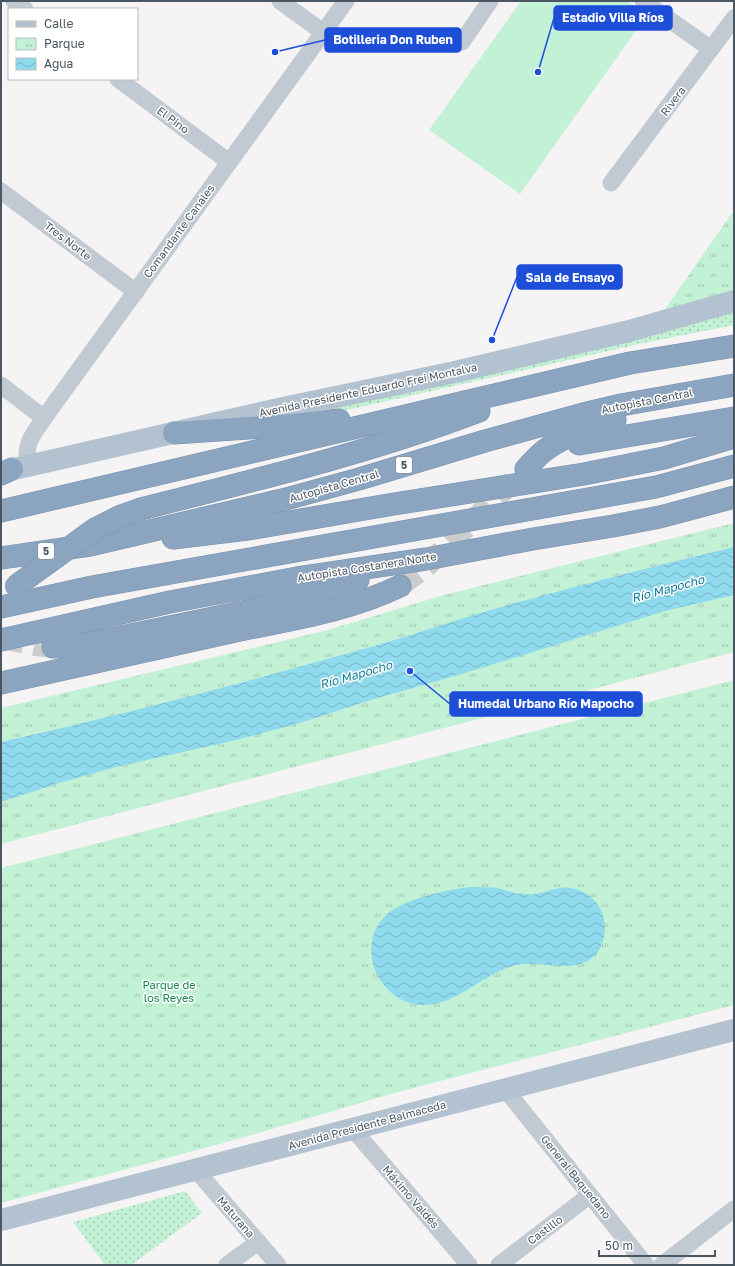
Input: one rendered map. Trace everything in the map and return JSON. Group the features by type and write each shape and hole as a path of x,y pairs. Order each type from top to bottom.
{"highway":[{"path":"1,512 570,378 630,363 734,333"},
{"path":"630,363 734,346"},
{"path":"9,590 95,529 120,516 141,509 293,471 396,441 570,378"},
{"path":"726,386 575,433 553,444 528,467 542,457 565,447 589,441 734,418"},
{"name":"Autopista Central","path":"1,558 90,545 282,500 359,479 485,440 582,414 621,405 726,386"},
{"path":"174,433 294,425 435,410"},
{"path":"90,545 248,529 584,474 664,458 734,437"},
{"path":"1,608 92,587 656,487 734,466"},
{"name":"Autopista Costanera Norte","path":"1,640 232,590 297,578 426,559 654,518 734,496"},
{"path":"53,647 75,646 101,642 252,610 347,584 426,559"},
{"path":"1,683 303,617 368,600 400,586"}],"main road":[{"name":"Avenida Presidente Eduardo Frei Montalva","path":"10,470 283,408 455,372 660,323 734,301"},
{"name":"Avenida Presidente Balmaceda","path":"1,1220 734,1030"}],"street":[{"path":"14,1 24,8"},
{"path":"280,1 323,32"},
{"name":"Comandante Canales","path":"10,470 28,445 30,439 44,418 346,1"},
{"path":"462,42 490,1"},
{"path":"643,1 711,49"},
{"name":"Rivera","path":"611,184 734,18"},
{"name":"El Pino","path":"119,80 229,162"},
{"name":"Tres Norte","path":"1,191 136,292"},
{"path":"1,385 44,418"},
{"name":"General Baquedano","path":"505,1089 646,1265"},
{"name":"Máximo Valdés","path":"352,1128 469,1265"},
{"name":"Maturana","path":"195,1169 278,1265"},
{"name":"Castillo","path":"499,1265 590,1195"},
{"path":"662,1265 734,1209"},
{"path":"227,1265 258,1242"}],"green space":[{"path":"521,1 627,1 647,15 520,194 429,130"},
{"path":"734,210 734,291 663,312"},
{"path":"734,309 734,325 644,343 338,412 265,421"},
{"path":"734,523 734,652 1,844 1,708 328,630 444,595"},
{"name":"Parque de los Reyes","path":"734,680 734,1005 398,1092 245,1137 1,1203 1,868"},
{"path":"185,1191 202,1213 131,1265 105,1265 73,1222"}],"water":[{"name":"Río Mapocho","path":"734,547 734,595 665,611 300,723 232,741 116,767 59,783 1,802 1,742 97,720 239,683 381,644 480,613 644,569"},
{"path":"473,887 497,888 516,893 528,894 537,894 565,887 584,892 594,900 603,914 605,933 603,942 595,956 586,962 566,966 522,964 509,967 497,972 461,994 436,1004 422,1005 407,1002 394,995 383,984 376,972 372,958 372,943 376,929 385,916 392,910 402,905 426,896 439,892"}],"tunnel":[{"path":"400,586 429,564 516,478"},
{"path":"2,638 53,647"}],"place":[{"name":"Botilleria Don Ruben","path":"275,52"},
{"name":"Estadio Villa Ríos","path":"538,72"},
{"name":"Sala de Ensayo","path":"492,340"},
{"name":"Humedal Urbano Río Mapocho","path":"410,671"}]}
